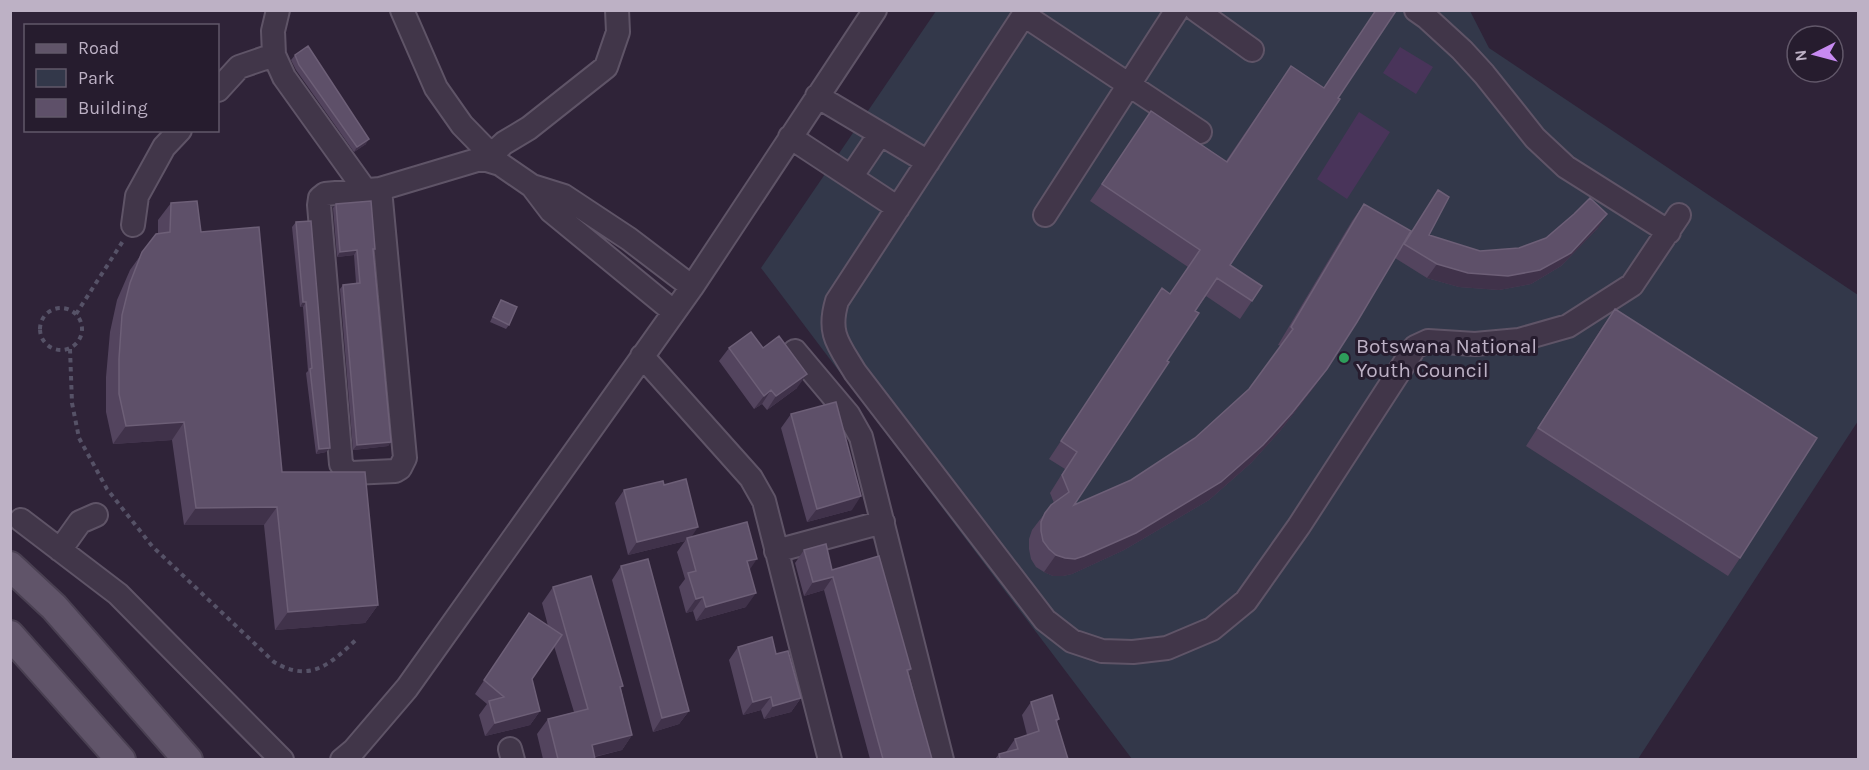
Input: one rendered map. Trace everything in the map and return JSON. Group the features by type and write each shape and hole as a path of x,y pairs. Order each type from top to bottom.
{"main road":[{"path":"10,567 54,607 188,759"},
{"path":"10,635 121,759"}],"street":[{"path":"278,10 273,31 274,55 284,77 373,189 405,458 400,468 395,471 347,472 341,464 318,205 320,198 325,194 373,189 477,160 495,159"},
{"path":"402,10 436,88 462,125 495,159 532,186 551,211 674,312"},
{"path":"495,159 504,143 529,128 606,67 618,32 617,10"},
{"path":"342,759 354,750 407,688 692,286 875,10"},
{"path":"1045,215 1177,10"},
{"path":"1196,10 1252,50"},
{"path":"1200,132 1026,13 837,302 832,316 834,336 855,372 1045,620 1072,641 1102,651 1122,652 1167,648 1212,629 1245,601 1299,526 1415,347 1428,341 1475,344 1519,340 1568,326 1632,285 1674,223 1566,167 1535,138 1462,50 1416,10"},
{"path":"219,89 240,67 274,55"},
{"path":"818,96 928,162"},
{"path":"133,225 137,196 164,147 178,132"},
{"path":"851,177 880,134"},
{"path":"790,137 898,208"},
{"path":"532,186 564,196 629,239 692,286"},
{"path":"795,351 848,414 861,437 942,759"},
{"path":"642,356 751,478 764,501 830,759"},
{"path":"60,550 80,522 96,515"},
{"path":"21,520 118,594 282,759"},
{"path":"776,551 883,522"}],"path":[{"path":"76,314 133,225"},
{"path":"62,307 70,309 81,321 83,329 81,337 70,349 61,351 53,349 42,337 41,321 53,309 62,307"},
{"path":"70,349 72,404 80,438 107,489 152,546 274,662 288,670 305,672 321,668 344,652 358,638"}],"green space":[{"name":"Botswana National Youth Council","path":"936,11 1470,11 1489,48 1858,295 1858,421 1638,759 1132,759 761,268"}],"shaded area":[{"path":"1400,47 1433,67 1416,94 1383,73"},
{"path":"1359,112 1390,132 1347,199 1317,179"}],"building":[{"path":"1376,10 1396,11 1230,265 1262,286 1252,301 1217,278 1195,311 1199,313 1167,361 1169,362 1074,505 1131,480 1195,438 1249,389 1293,329 1291,327 1364,204 1411,231 1327,369 1263,445 1221,482 1136,533 1075,559 1056,555 1043,541 1041,522 1051,505 1069,492 1062,475 1077,452 1061,441 1162,288 1170,294 1200,250 1102,184 1151,111 1227,162 1291,66 1324,88"},
{"path":"308,46 369,139 357,147 299,65 295,55"},
{"path":"1438,190 1449,197 1429,235 1480,251 1519,248 1546,238 1590,198 1607,214 1571,253 1540,270 1508,276 1468,273 1437,264 1404,244"},
{"path":"197,201 201,232 259,227 282,472 365,472 378,605 288,612 277,507 196,508 184,422 126,426 119,394 119,359 122,315 130,283 142,252 156,234 170,232 171,203"},
{"path":"371,201 375,249 373,249 391,442 357,445 343,285 360,283 357,250 340,252 336,204"},
{"path":"311,221 330,448 319,449 310,369 312,368 306,302 303,302 296,222"},
{"path":"501,300 517,307 509,325 493,317"},
{"path":"1615,309 1817,438 1740,558 1538,428"},
{"path":"751,332 763,348 779,336 807,374 776,396 771,390 764,396 729,348"},
{"path":"836,402 861,496 817,509 791,414"},
{"path":"686,479 698,527 637,542 624,490 663,481 664,485"},
{"path":"747,522 757,559 747,561 756,593 706,607 703,597 696,599 688,573 696,571 687,538"},
{"path":"826,544 832,570 879,556 911,669 907,670 932,759 883,759 833,577 813,582 804,550"},
{"path":"648,559 689,711 662,718 621,566"},
{"path":"591,576 623,686 620,687 632,735 592,745 595,759 558,759 548,719 588,709 553,587"},
{"path":"529,613 562,635 532,679 540,711 495,723 489,701 504,697 484,680"},
{"path":"772,637 776,654 788,651 801,698 773,706 771,697 753,702 738,647"},
{"path":"1052,695 1059,719 1056,720 1068,759 1000,759 999,754 1018,749 1015,739 1039,731 1031,702"}],"place":[{"name":"Botswana National Youth Council","path":"1344,358"}]}
